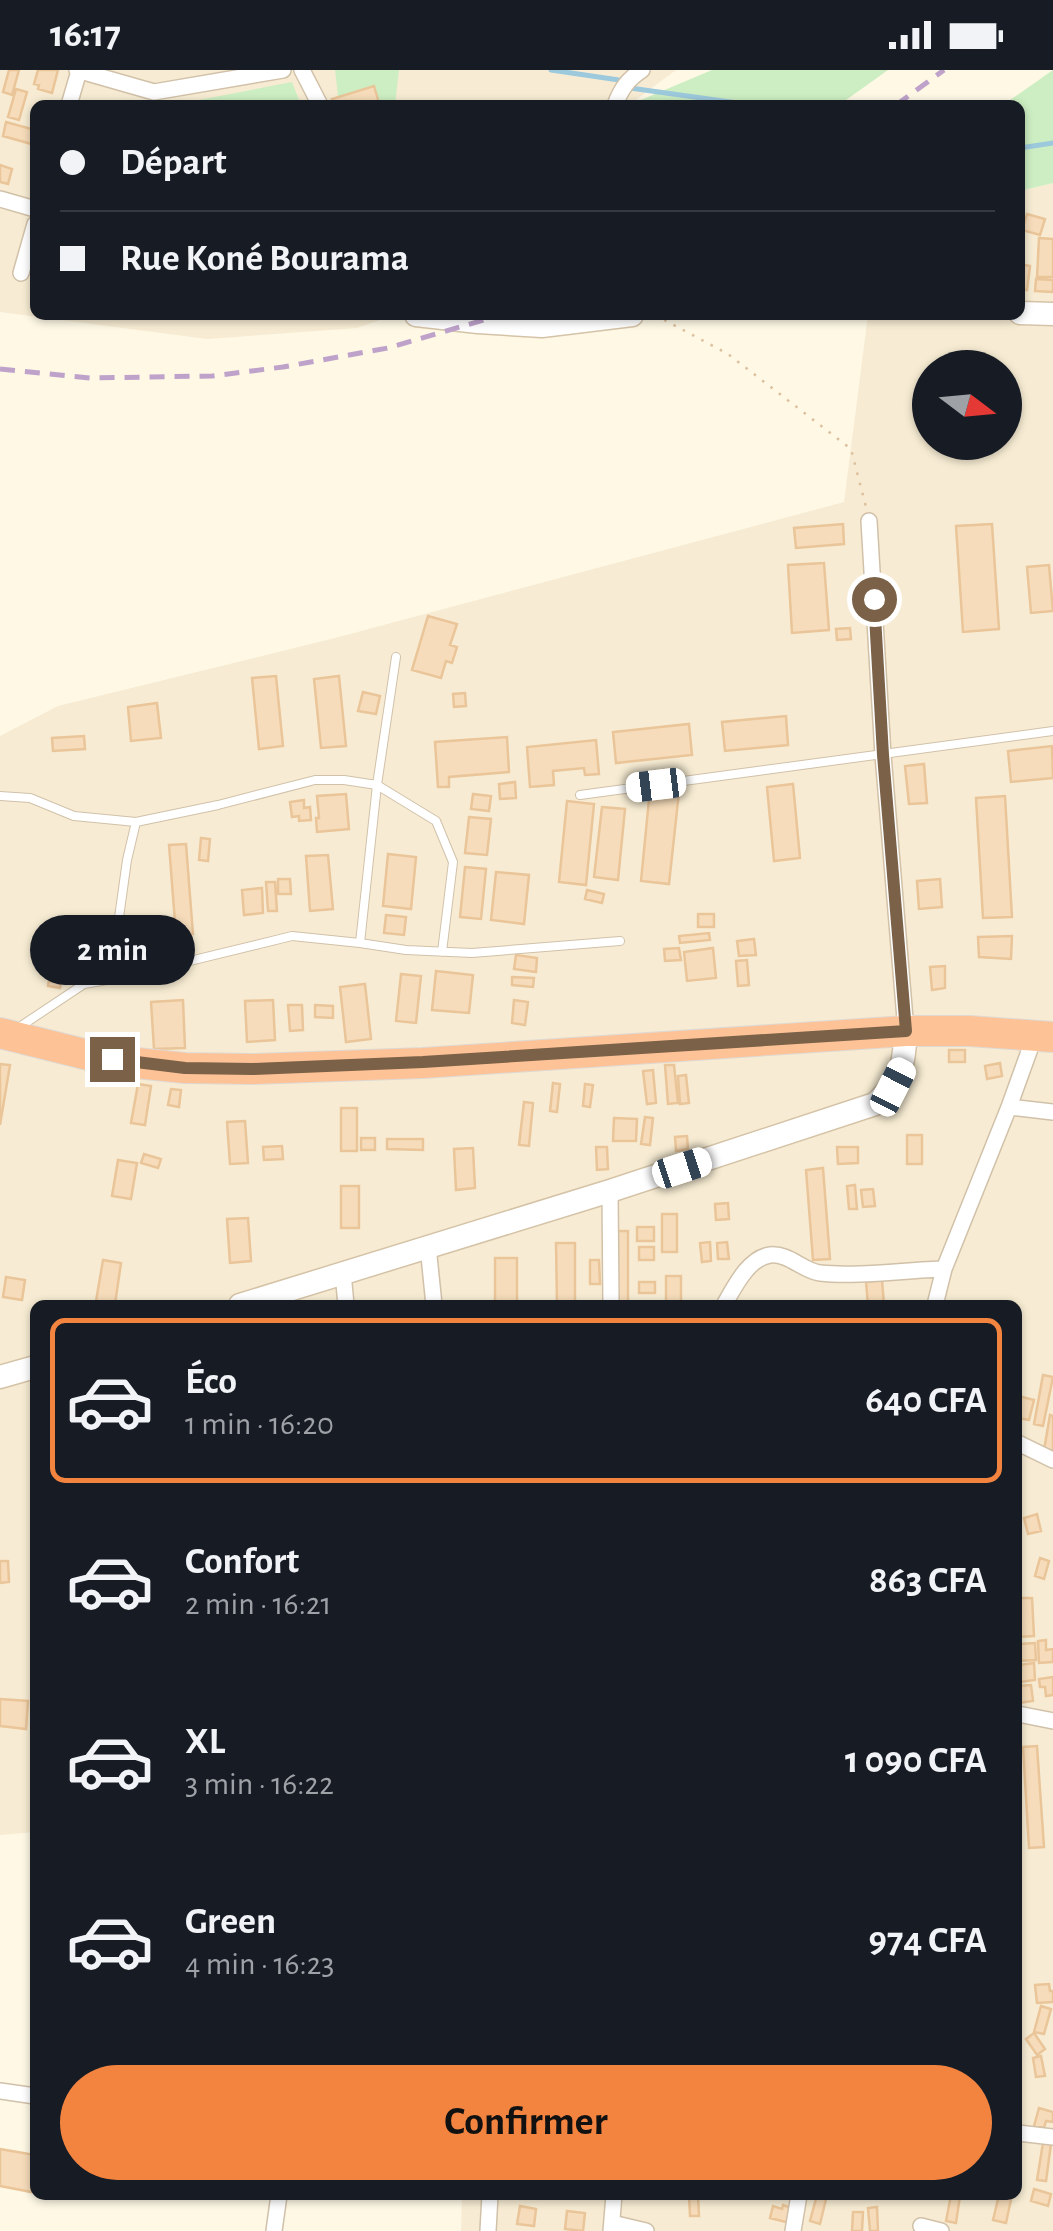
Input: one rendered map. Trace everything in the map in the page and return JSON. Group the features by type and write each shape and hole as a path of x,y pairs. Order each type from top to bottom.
{"highway":[{"path":"4,1034 88,1056 136,1063 253,1069 906,1031 1044,1036"}],"street":[{"path":"70,100 78,70 154,92 283,70"},
{"path":"302,70 317,100"},
{"path":"0,198 30,207"},
{"path":"21,273 30,242"},
{"path":"1025,312 1053,314"},
{"path":"460,320 542,326 591,320"},
{"path":"256,1300 875,1104 893,1087 904,1065 906,1031 869,521"},
{"path":"936,1300 944,1268 1009,1107 1044,1036"},
{"path":"1009,1107 1053,1112"},
{"path":"610,1191 611,1300"},
{"path":"428,1246 433,1300"},
{"path":"727,1300 740,1278 759,1259 772,1255 793,1260 815,1273 944,1268"},
{"path":"344,1273 346,1300"},
{"path":"0,1378 30,1369"},
{"path":"1022,1445 1053,1460"},
{"path":"1022,1715 1053,1721"},
{"path":"0,2091 30,2095"},
{"path":"1022,2133 1053,2137"},
{"path":"274,2231 278,2200"},
{"path":"488,2231 490,2200"},
{"path":"614,2200 612,2227 646,2231"},
{"path":"793,2231 799,2200"},
{"path":"921,2226 941,2231"}],"lane":[{"path":"360,944 396,657"},
{"path":"580,796 1053,731"},
{"path":"0,796 30,798 74,816 136,822 315,780 377,785 436,820 453,862 442,952"},
{"path":"124,977 116,940 124,874 136,822"},
{"path":"4,1034 84,984 292,936 442,952 620,941"}],"path":[{"path":"663,320 728,354 852,449 869,521"}],"shaded area":[{"path":"0,70 676,70 636,100 30,100 30,316 0,312"},
{"path":"1053,183 1053,2231 461,2231 462,2200 1022,2200 1022,1300 30,1300 30,1832 0,1835 0,736 58,706 335,638 844,502 867,320 1025,320 1025,190"},
{"path":"61,320 380,320 357,328 207,339"}],"green space":[{"path":"335,70 399,70 396,100 338,100"},
{"path":"712,70 888,70 846,100 641,100"},
{"path":"1053,70 1053,183 1025,190 1025,100 1010,100"},
{"path":"292,82 299,100 199,100"}],"building":[{"path":"9,70 19,70 12,95 3,92"},
{"path":"38,70 58,70 52,93 34,84"},
{"path":"374,86 378,100 332,100"},
{"path":"16,89 27,92 19,120 8,117"},
{"path":"6,122 30,129 30,144 3,136"},
{"path":"0,165 12,169 8,184 0,182"},
{"path":"1027,214 1045,219 1040,235 1025,231"},
{"path":"1039,238 1053,239 1053,277 1037,277"},
{"path":"1025,265 1030,266 1025,290"},
{"path":"1036,279 1053,280 1053,292 1035,291"},
{"path":"843,524 844,544 796,548 794,528"},
{"path":"992,524 999,629 963,632 956,526"},
{"path":"824,563 829,630 792,633 788,565"},
{"path":"1049,565 1053,611 1031,613 1027,567"},
{"path":"428,616 457,624 450,645 457,647 452,663 446,661 441,678 412,670"},
{"path":"850,628 851,639 837,640 836,629"},
{"path":"276,676 283,746 259,749 252,678"},
{"path":"339,676 346,746 321,748 314,679"},
{"path":"363,692 380,696 376,714 358,711"},
{"path":"465,693 466,706 454,707 453,694"},
{"path":"157,703 161,738 131,741 128,707"},
{"path":"786,716 788,745 725,751 722,722"},
{"path":"689,724 692,755 616,763 613,732"},
{"path":"84,736 85,749 53,751 52,738"},
{"path":"507,737 509,772 449,777 449,787 438,787 435,742"},
{"path":"596,740 599,774 585,775 584,768 553,771 554,785 530,787 527,747"},
{"path":"1052,746 1053,778 1011,782 1008,751"},
{"path":"924,764 927,803 909,804 905,766"},
{"path":"515,782 516,798 500,799 499,784"},
{"path":"793,784 800,858 774,861 767,787"},
{"path":"650,789 679,792 669,884 641,881"},
{"path":"346,794 349,829 317,832 317,796"},
{"path":"473,794 491,796 489,811 471,809"},
{"path":"1005,796 1012,917 983,918 976,798"},
{"path":"304,800 304,808 310,807 311,820 299,821 299,816 292,817 290,802"},
{"path":"567,801 594,804 586,885 559,882"},
{"path":"602,807 625,809 618,880 594,877"},
{"path":"469,817 491,819 487,855 465,853"},
{"path":"201,838 210,839 208,861 199,860"},
{"path":"186,844 193,934 176,935 169,845"},
{"path":"388,854 416,857 411,909 383,906"},
{"path":"328,855 333,909 310,911 306,856"},
{"path":"465,867 486,869 481,919 460,917"},
{"path":"496,872 529,875 524,924 491,920"},
{"path":"278,879 290,879 291,894 278,894"},
{"path":"940,879 942,907 919,909 917,881"},
{"path":"266,882 275,882 277,911 268,911"},
{"path":"262,888 263,913 244,915 242,890"},
{"path":"587,890 604,894 602,903 585,899"},
{"path":"698,914 714,914 714,927 698,927"},
{"path":"386,915 406,917 404,935 384,933"},
{"path":"57,933 69,935 60,988 48,986"},
{"path":"709,933 710,940 680,943 679,936"},
{"path":"1012,936 1011,959 979,957 978,937"},
{"path":"754,939 756,955 739,956 737,941"},
{"path":"679,948 681,960 665,961 664,949"},
{"path":"713,948 716,978 687,981 684,952"},
{"path":"516,955 537,958 536,972 514,969"},
{"path":"747,960 749,985 738,986 736,961"},
{"path":"945,966 945,988 932,990 930,967"},
{"path":"436,971 473,975 469,1013 432,1010"},
{"path":"401,974 421,976 416,1023 396,1021"},
{"path":"512,977 534,978 533,987 512,985"},
{"path":"365,984 371,1039 346,1042 340,987"},
{"path":"183,1000 185,1048 154,1049 151,1002"},
{"path":"273,1000 275,1040 247,1042 245,1001"},
{"path":"514,1000 528,1002 525,1025 512,1023"},
{"path":"288,1005 302,1005 303,1030 290,1031"},
{"path":"315,1005 333,1006 333,1018 315,1017"},
{"path":"949,1050 965,1050 965,1062 949,1062"},
{"path":"1000,1063 1002,1076 987,1079 985,1066"},
{"path":"0,1064 10,1065 0,1125"},
{"path":"665,1065 674,1065 678,1103 668,1104"},
{"path":"653,1070 656,1103 647,1104 643,1071"},
{"path":"686,1075 689,1103 680,1104 678,1076"},
{"path":"553,1083 560,1084 557,1112 550,1111"},
{"path":"138,1084 151,1086 145,1125 131,1123"},
{"path":"585,1084 593,1085 590,1107 583,1106"},
{"path":"171,1089 181,1090 179,1107 168,1105"},
{"path":"524,1102 533,1103 529,1146 519,1145"},
{"path":"341,1108 357,1108 357,1151 341,1151"},
{"path":"645,1117 653,1118 650,1145 641,1144"},
{"path":"614,1118 637,1119 636,1141 613,1141"},
{"path":"245,1121 248,1163 230,1164 227,1122"},
{"path":"907,1135 922,1135 922,1164 907,1164"},
{"path":"687,1136 688,1149 676,1151 675,1137"},
{"path":"361,1138 375,1138 375,1150 361,1150"},
{"path":"387,1139 423,1139 423,1150 387,1149"},
{"path":"282,1146 283,1159 264,1160 263,1147"},
{"path":"596,1147 607,1147 608,1169 597,1170"},
{"path":"837,1147 858,1147 858,1163 838,1164"},
{"path":"473,1148 475,1188 456,1190 454,1149"},
{"path":"144,1154 161,1159 158,1168 141,1163"},
{"path":"118,1160 137,1163 131,1199 112,1196"},
{"path":"823,1168 830,1259 813,1260 806,1170"},
{"path":"855,1185 857,1209 849,1209 847,1186"},
{"path":"341,1186 359,1186 359,1228 341,1228"},
{"path":"873,1189 875,1206 863,1207 861,1190"},
{"path":"728,1203 729,1219 716,1220 715,1204"},
{"path":"662,1214 677,1214 677,1252 662,1252"},
{"path":"248,1218 251,1261 230,1263 227,1219"},
{"path":"637,1227 654,1227 654,1241 637,1241"},
{"path":"612,1231 628,1231 628,1300 612,1300"},
{"path":"710,1242 711,1261 702,1262 700,1243"},
{"path":"727,1242 729,1259 718,1259 717,1243"},
{"path":"556,1243 575,1243 575,1300 557,1300"},
{"path":"639,1247 654,1247 654,1260 639,1260"},
{"path":"495,1258 517,1258 517,1300 495,1300"},
{"path":"103,1260 121,1263 116,1300 96,1300"},
{"path":"590,1260 599,1260 600,1284 590,1284"},
{"path":"666,1276 681,1276 681,1300 666,1300"},
{"path":"6,1277 25,1280 22,1300 3,1297"},
{"path":"882,1280 884,1300 868,1300 866,1282"},
{"path":"639,1282 655,1282 655,1293 639,1293"},
{"path":"1043,1375 1053,1377 1043,1426 1034,1424"},
{"path":"1022,1397 1034,1400 1029,1420 1022,1419"},
{"path":"1050,1415 1053,1416 1053,1451 1044,1450"},
{"path":"1037,1514 1041,1531 1028,1534 1024,1518"},
{"path":"1040,1558 1049,1561 1044,1579 1035,1576"},
{"path":"0,1561 8,1561 9,1582 0,1583"},
{"path":"1022,1598 1032,1598 1034,1636 1022,1637"},
{"path":"1046,1640 1046,1650 1053,1649 1053,1662 1039,1663 1038,1641"},
{"path":"1035,1643 1036,1660 1022,1661 1022,1644"},
{"path":"1034,1663 1035,1680 1022,1682 1022,1665"},
{"path":"1053,1677 1053,1695 1046,1696 1039,1679"},
{"path":"1031,1685 1033,1701 1022,1702 1022,1686"},
{"path":"0,1699 28,1701 26,1729 0,1726"},
{"path":"1037,1746 1044,1847 1029,1848 1023,1747"},
{"path":"1049,1984 1053,2002 1037,2003 1035,1985"},
{"path":"1041,2006 1051,2009 1044,2034 1034,2032"},
{"path":"1034,2033 1045,2049 1037,2055 1026,2039"},
{"path":"1041,2056 1045,2076 1036,2077 1033,2058"},
{"path":"1039,2108 1053,2112 1053,2122 1046,2121 1044,2128 1034,2126"},
{"path":"1043,2143 1051,2144 1046,2181 1037,2180"},
{"path":"0,2149 30,2154 30,2192 0,2186"},
{"path":"1034,2189 1051,2194 1048,2206 1031,2201"},
{"path":"689,2200 698,2200 699,2216 690,2216"},
{"path":"816,2200 826,2200 820,2224 810,2221"},
{"path":"950,2200 959,2200 956,2223 946,2221"},
{"path":"998,2200 1011,2200 1006,2223 993,2220"},
{"path":"783,2205 794,2209 790,2223 770,2218 773,2206 782,2209"},
{"path":"520,2206 536,2209 534,2226 517,2224"},
{"path":"877,2207 878,2231 870,2231 868,2208"},
{"path":"567,2211 585,2213 583,2231 565,2229"},
{"path":"853,2212 863,2212 862,2231 852,2231"}],"waterway":[{"path":"551,70 621,82"},
{"path":"630,88 716,100"},
{"path":"1025,147 1053,143"}],"railway":[{"path":"903,100 944,70"},
{"path":"0,369 90,378 212,376 388,348 484,320"}],"route":[{"path":"112,1059 185,1068 253,1069 906,1031 874,599"}]}
